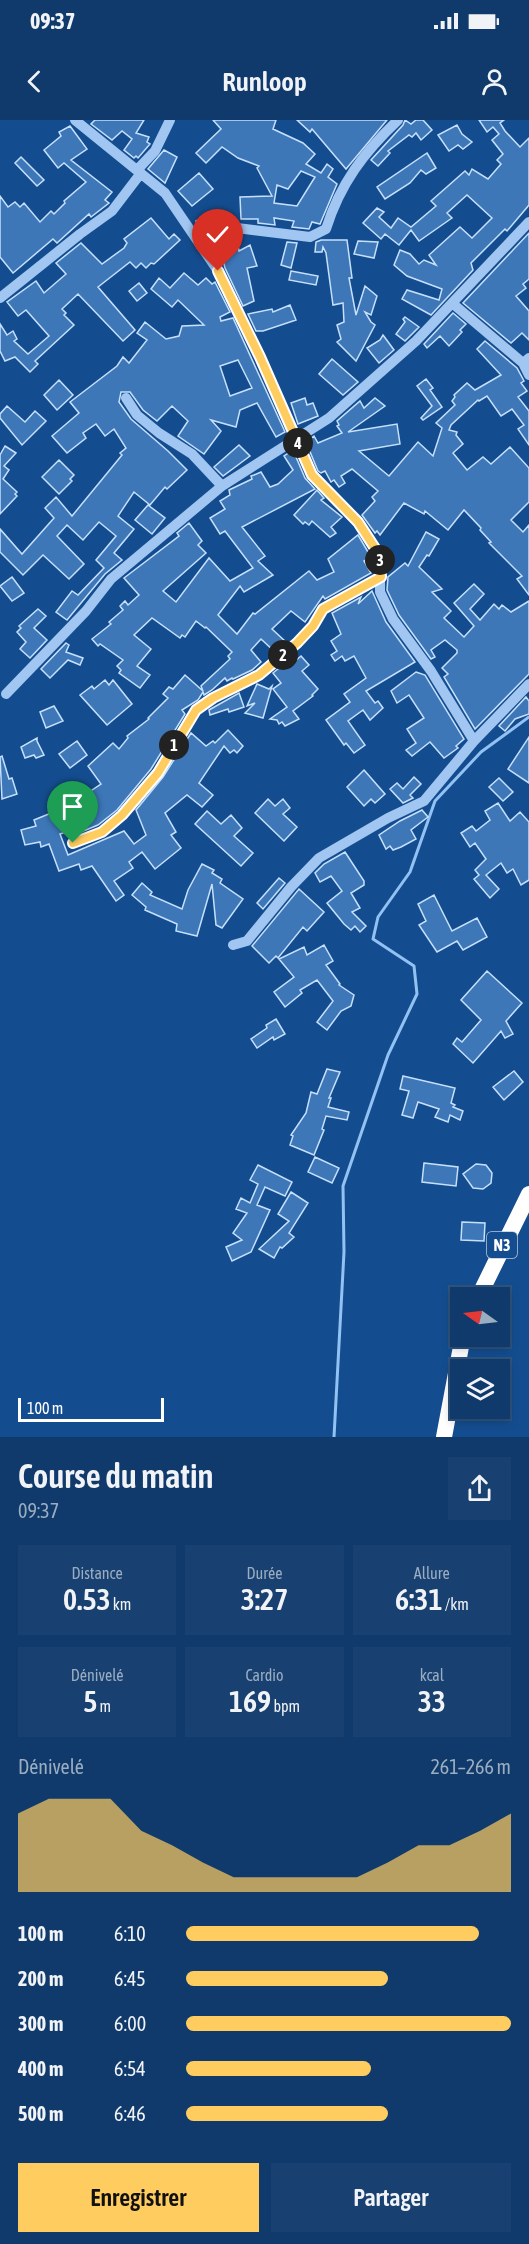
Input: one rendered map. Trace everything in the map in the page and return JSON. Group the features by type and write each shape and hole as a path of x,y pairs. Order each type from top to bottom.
{"highway":[{"name":"N3","path":"483,1287 529,1194"},
{"path":"444,1437 461,1347"}],"street":[{"path":"75,120 165,193 196,237 222,280 312,475 358,522 380,556 380,592 393,619 431,671 474,741"},
{"path":"0,298 112,211 155,151 170,120"},
{"path":"196,237 237,228 310,237 326,229 345,184 365,152 398,120"},
{"path":"6,694 86,610 111,579 222,486 329,418 416,341 528,226"},
{"path":"452,303 526,361 529,375"},
{"path":"126,398 137,415 159,433 192,454 222,486"},
{"path":"73,843 102,832 122,815 158,773 196,710 213,698 259,675 297,643 313,626 323,609 381,577"},
{"path":"233,945 247,941 267,920 291,887 319,858 388,818 424,801 474,741 529,684"}],"building":[{"path":"95,120 144,120 136,133 149,137 147,142 150,144 138,158 136,156 134,158 124,150 132,139 122,131 112,140 91,124"},
{"path":"213,120 276,120 273,129 303,143 315,154 306,164 321,173 327,164 333,169 328,177 337,184 320,224 312,222 309,229 292,227 294,221 274,218 275,225 258,223 258,219 241,219 240,197 272,196 257,168 259,166 238,158 222,147 206,163 196,153 221,129","holes":["301,171 315,177 297,206 274,203 277,185 288,189"]},
{"path":"297,120 387,120 346,169 312,129 310,132"},
{"path":"405,120 411,124 416,120 423,120 432,130 421,140 416,133 412,137 409,135 388,151 390,153 378,166 371,160"},
{"path":"479,120 504,120 500,123 520,147 529,138 529,205 507,231 505,229 471,263 473,270 431,315 402,299 407,290 439,300 442,289 407,276 394,265 400,250 410,254 419,264 424,260 436,265 429,255 460,227 472,238 492,218 467,195 447,213 452,218 419,241 411,230 399,245 385,234 381,239 363,223 377,208 384,212 379,217 391,228 398,218 411,227 436,206 431,201 465,171 469,175 472,169 488,179 501,164 497,160 503,154 492,140 499,134 493,127 487,132"},
{"path":"457,125 462,134 472,142 463,149 458,145 449,151 438,135"},
{"path":"70,126 87,149 71,160 112,192 105,200 109,203 91,217 89,214 57,243 53,239 13,273 0,257 0,196 8,207 15,202 20,207 24,203 40,222 51,211 54,214 65,203 64,201 86,182 64,163 58,168 44,150 61,136 59,132"},
{"path":"164,150 177,157 165,183 148,169"},
{"path":"427,153 436,168 426,174 421,170 410,183 385,199 377,187"},
{"path":"21,157 44,180 37,186 15,163"},
{"path":"199,173 213,189 192,206 178,191"},
{"path":"219,211 223,219 199,229 196,221"},
{"path":"151,218 169,239 174,234 180,240 154,264 151,263 146,268 141,263 136,268 130,262 98,287 135,330 123,341 78,294 62,309 66,313 64,315 74,325 35,361 38,364 30,372 15,357 5,361 0,351 0,324 7,335 13,331 17,339 14,341 28,354 49,336 26,310 18,316 7,302 36,281 44,293 66,274 56,263 81,243 102,264 124,248 127,243 124,239"},
{"path":"529,233 529,279 523,284 526,288 516,296 529,311 529,340 522,333 511,343 463,303"},
{"path":"232,237 233,242 237,241 239,251 250,245 257,266 247,268 254,301 243,306 223,260 220,261 215,240"},
{"path":"347,240 352,278 349,278 356,315 365,286 377,296 371,315 365,312 375,325 356,361 337,342 341,339 337,325 344,322 343,303 333,305 326,253 323,247 322,252 315,252 316,242"},
{"path":"358,241 378,242 374,258 354,254"},
{"path":"287,242 297,243 291,268 281,265"},
{"path":"291,271 318,276 316,285 289,280"},
{"path":"184,273 198,285 206,278 212,284 215,282 230,312 220,317 221,321 233,318 285,432 276,437 257,403 240,410 236,427 211,420 221,431 204,454 178,436 188,421 172,406 157,421 143,410 130,392 121,392 119,402 131,419 187,470 167,489 165,487 150,505 134,492 118,516 134,529 114,553 122,560 105,574 67,620 56,612 72,591 78,595 104,568 96,560 116,536 99,522 83,540 67,525 57,536 84,564 69,579 43,555 23,575 0,552 0,529 22,554 54,518 45,508 56,497 72,516 122,455 120,453 126,448 114,429 105,436 96,424 83,433 86,438 67,453 52,436 79,413 70,402 117,366 123,357 129,363 147,340 137,333 145,322 166,339 179,336 182,326 204,325 178,300 172,307 151,289 159,278 170,288","holes":["238,360 252,388 230,396 220,366"]},
{"path":"139,283 147,293 137,301 129,291"},
{"path":"290,305 296,320 263,331 256,331 248,314 272,309 273,312"},
{"path":"453,313 466,324 460,330 462,332 449,346 440,336 427,348 424,344"},
{"path":"405,317 419,327 405,341 396,334 405,322 403,319"},
{"path":"383,335 394,350 379,363 367,348 380,340"},
{"path":"485,341 517,368 524,381 521,383 527,391 518,397 529,411 529,445 518,429 524,425 512,409 501,416 487,396 478,400 451,425 449,430 457,432 456,435 463,444 453,453 467,470 483,457 491,464 510,447 529,468 529,502 511,520 523,532 529,525 529,595 517,579 522,576 489,543 491,542 480,530 481,528 464,510 448,530 425,511 424,514 404,503 380,535 377,531 375,533 362,515 375,501 372,497 378,491 352,469 341,476 345,483 339,487 334,480 331,482 325,471 321,473 318,471 306,442 314,436 318,443 342,433 337,426 339,425 337,421 360,401 364,408 375,398 385,406 348,432 397,424 400,444 359,451 389,476 418,442 433,456 442,428 436,423 455,405 452,401 454,395 467,383 475,390 501,375 477,349"},
{"path":"332,359 358,382 343,395 319,374"},
{"path":"426,379 433,388 430,390 442,407 423,420 421,418 432,406 417,386"},
{"path":"59,380 73,395 57,410 44,395"},
{"path":"305,398 307,405 313,403 318,416 298,424 291,403"},
{"path":"7,406 25,422 35,411 46,421 22,445 0,418 0,414"},
{"path":"239,445 250,456 223,476 214,467"},
{"path":"5,446 16,453 4,466 9,470 3,479 17,492 15,494 17,496 0,514 0,455"},
{"path":"293,450 305,478 315,489 242,527 265,556 258,561 273,575 244,592 240,586 218,615 237,634 253,613 255,614 309,571 317,580 334,572 328,559 358,535 371,557 364,561 371,573 325,599 323,596 305,622 291,611 272,629 286,642 275,652 261,639 251,650 261,662 252,670 233,679 227,681 225,678 204,695 203,692 198,700 182,710 185,714 151,769 117,810 98,825 76,834 75,829 60,834 68,855 124,831 134,844 146,835 136,810 163,777 191,733 206,746 213,741 215,743 228,730 243,746 237,753 234,750 230,753 224,746 199,783 213,795 202,807 187,795 165,813 176,832 171,835 181,848 155,869 142,852 129,862 133,868 114,881 124,895 116,901 92,866 81,870 79,864 59,871 49,844 41,847 40,842 25,845 21,830 36,826 34,820 56,811 58,816 72,812 64,793 77,785 83,796 101,784 88,766 113,743 119,749 128,738 127,736 149,719 168,698 163,694 169,687 173,689 185,675 203,691 201,686 230,659 228,656 232,652 206,627 196,621 185,637 182,635 180,638 152,618 134,635 151,649 137,666 150,675 140,688 119,673 121,670 117,666 123,660 100,644 98,646 92,639 111,624 109,622 123,610 120,606 125,601 128,605 139,595 124,578 179,536 177,533 189,523 202,541 198,545 206,553 163,591 176,602 209,558 230,581 253,568 225,531 220,534 210,518 225,509 220,501 230,495 229,490 252,479 251,476 261,472 270,487 278,484 293,470 284,456"},
{"path":"59,460 74,475 70,479 72,481 59,494 42,477"},
{"path":"317,490 324,498 321,500 342,517 331,527 336,533 330,537 312,521 309,525 305,522 303,524 294,515"},
{"path":"148,505 165,518 152,534 135,520"},
{"path":"426,532 439,539 419,567 442,589 432,592 451,611 444,618 464,637 474,626 454,603 474,584 484,594 470,609 480,620 494,604 499,609 502,605 511,612 529,601 529,674 475,729 444,677 448,674 442,668 457,653 457,650 445,640 431,650 435,657 431,659 399,615 387,590 388,577 405,563 408,566"},
{"path":"12,577 24,593 12,601 0,586"},
{"path":"372,591 386,622 415,662 366,691 375,703 378,701 383,708 370,720 363,710 348,721 365,745 354,753 346,743 344,745 326,720 350,702 344,694 366,678 354,656 345,661 342,656 335,661 331,655 337,651 331,641 341,634 332,613 361,597 358,604"},
{"path":"38,609 46,616 34,628 47,640 30,658 20,649 26,642 17,632 21,628 19,626"},
{"path":"66,643 69,645 66,652 83,658 80,665 68,660 50,678 41,669"},
{"path":"301,656 309,665 302,671 318,689 313,696 293,711 299,719 285,726 282,722 279,724 277,720 270,719 287,707 273,689 281,683 273,673 291,658 294,662"},
{"path":"416,672 425,675 464,739 456,746 458,748 444,758 430,742 412,756 406,750 416,743 407,729 424,718 409,695 397,703 391,691"},
{"path":"105,680 109,685 113,680 132,704 107,725 80,695 92,686 94,689"},
{"path":"257,684 269,689 272,686 263,718 245,713 255,703 247,706"},
{"path":"239,693 244,707 210,715 209,710"},
{"path":"526,697 529,701 529,714 515,719 505,731 499,726"},
{"path":"54,706 63,721 46,728 40,712"},
{"path":"529,737 529,783 508,769"},
{"path":"37,738 44,755 25,758 21,747"},
{"path":"77,741 87,755 70,768 59,754"},
{"path":"2,756 9,779 12,778 17,794 2,799 0,757"},
{"path":"364,770 385,794 375,803 371,799 364,806 347,787"},
{"path":"414,777 421,784 410,795 413,798 403,803 390,789 397,783 403,789"},
{"path":"499,778 513,792 503,801 489,787"},
{"path":"268,799 275,806 283,799 290,808 283,814 297,827 284,841 255,813"},
{"path":"498,803 510,821 520,812 529,822 529,880 521,885 513,869 507,873 501,863 486,875 499,889 490,898 474,879 479,875 475,870 486,859 475,843 470,847 461,833 472,826 476,831 490,820 485,811"},
{"path":"422,810 428,817 411,830 416,839 393,850 390,846 386,849 379,835"},
{"path":"207,811 221,824 231,815 242,828 234,836 253,853 241,866 195,824"},
{"path":"345,852 364,881 364,885 351,893 360,908 352,912 366,926 360,932 355,926 351,930 344,924 327,903 342,891 331,876 320,882 315,873 324,864"},
{"path":"202,864 214,870 212,873 222,879 220,883 243,899 222,928 216,925 212,884 197,936 176,931 177,924 145,910 146,907 132,895 142,883 152,892 150,895 182,909 188,890"},
{"path":"279,878 285,883 263,909 257,903"},
{"path":"299,889 324,912 307,931 303,927 278,958 276,956 269,963 252,946"},
{"path":"434,895 452,931 477,918 487,937 463,950 457,941 437,952 419,925 426,921 418,904"},
{"path":"324,945 333,961 326,965 339,985 354,995 351,1006 341,1011 327,1030 317,1022 333,1001 317,980 300,990 302,993 285,1007 274,992 294,977 279,959 304,947 307,955"},
{"path":"487,971 522,1003 506,1021 513,1034 505,1038 501,1031 473,1063 453,1044 457,1038 462,1042 481,1020 461,1000"},
{"path":"276,1019 285,1034 274,1040 273,1037 257,1048 251,1039"},
{"path":"327,1069 340,1072 329,1098 331,1098 328,1107 349,1112 347,1120 326,1116 322,1129 324,1130 314,1155 290,1145 293,1136 291,1135 306,1113 311,1092 317,1094"},
{"path":"514,1071 523,1082 504,1100 493,1087"},
{"path":"403,1076 455,1088 451,1103 455,1105 453,1107 463,1111 460,1120 450,1115 448,1122 435,1117 439,1109 418,1102 413,1118 402,1115 409,1091 400,1089"},
{"path":"315,1157 339,1168 332,1183 308,1172"},
{"path":"424,1163 458,1167 456,1186 422,1182"},
{"path":"476,1164 486,1165 492,1173 491,1183 483,1189 473,1188 463,1174"},
{"path":"258,1165 292,1182 285,1196 265,1187 257,1205 270,1210 251,1252 232,1261 226,1247 242,1240 233,1233 247,1213 236,1209 241,1198 250,1203 258,1184 250,1180"},
{"path":"291,1192 308,1203 289,1233 294,1237 282,1248 280,1247 274,1258 259,1249 289,1221 278,1214"},
{"path":"462,1222 485,1223 484,1241 461,1240"}],"waterway":[{"path":"334,1437 344,1252 343,1186 388,1055 417,994 414,966 373,939 378,917 410,872 435,801 481,752 529,717"}],"route":[{"path":"73,843 102,832 122,815 158,773 196,710 213,698 259,675 297,643 313,626 323,609 381,577 380,556 358,522 312,475 260,357 218,271"}]}
